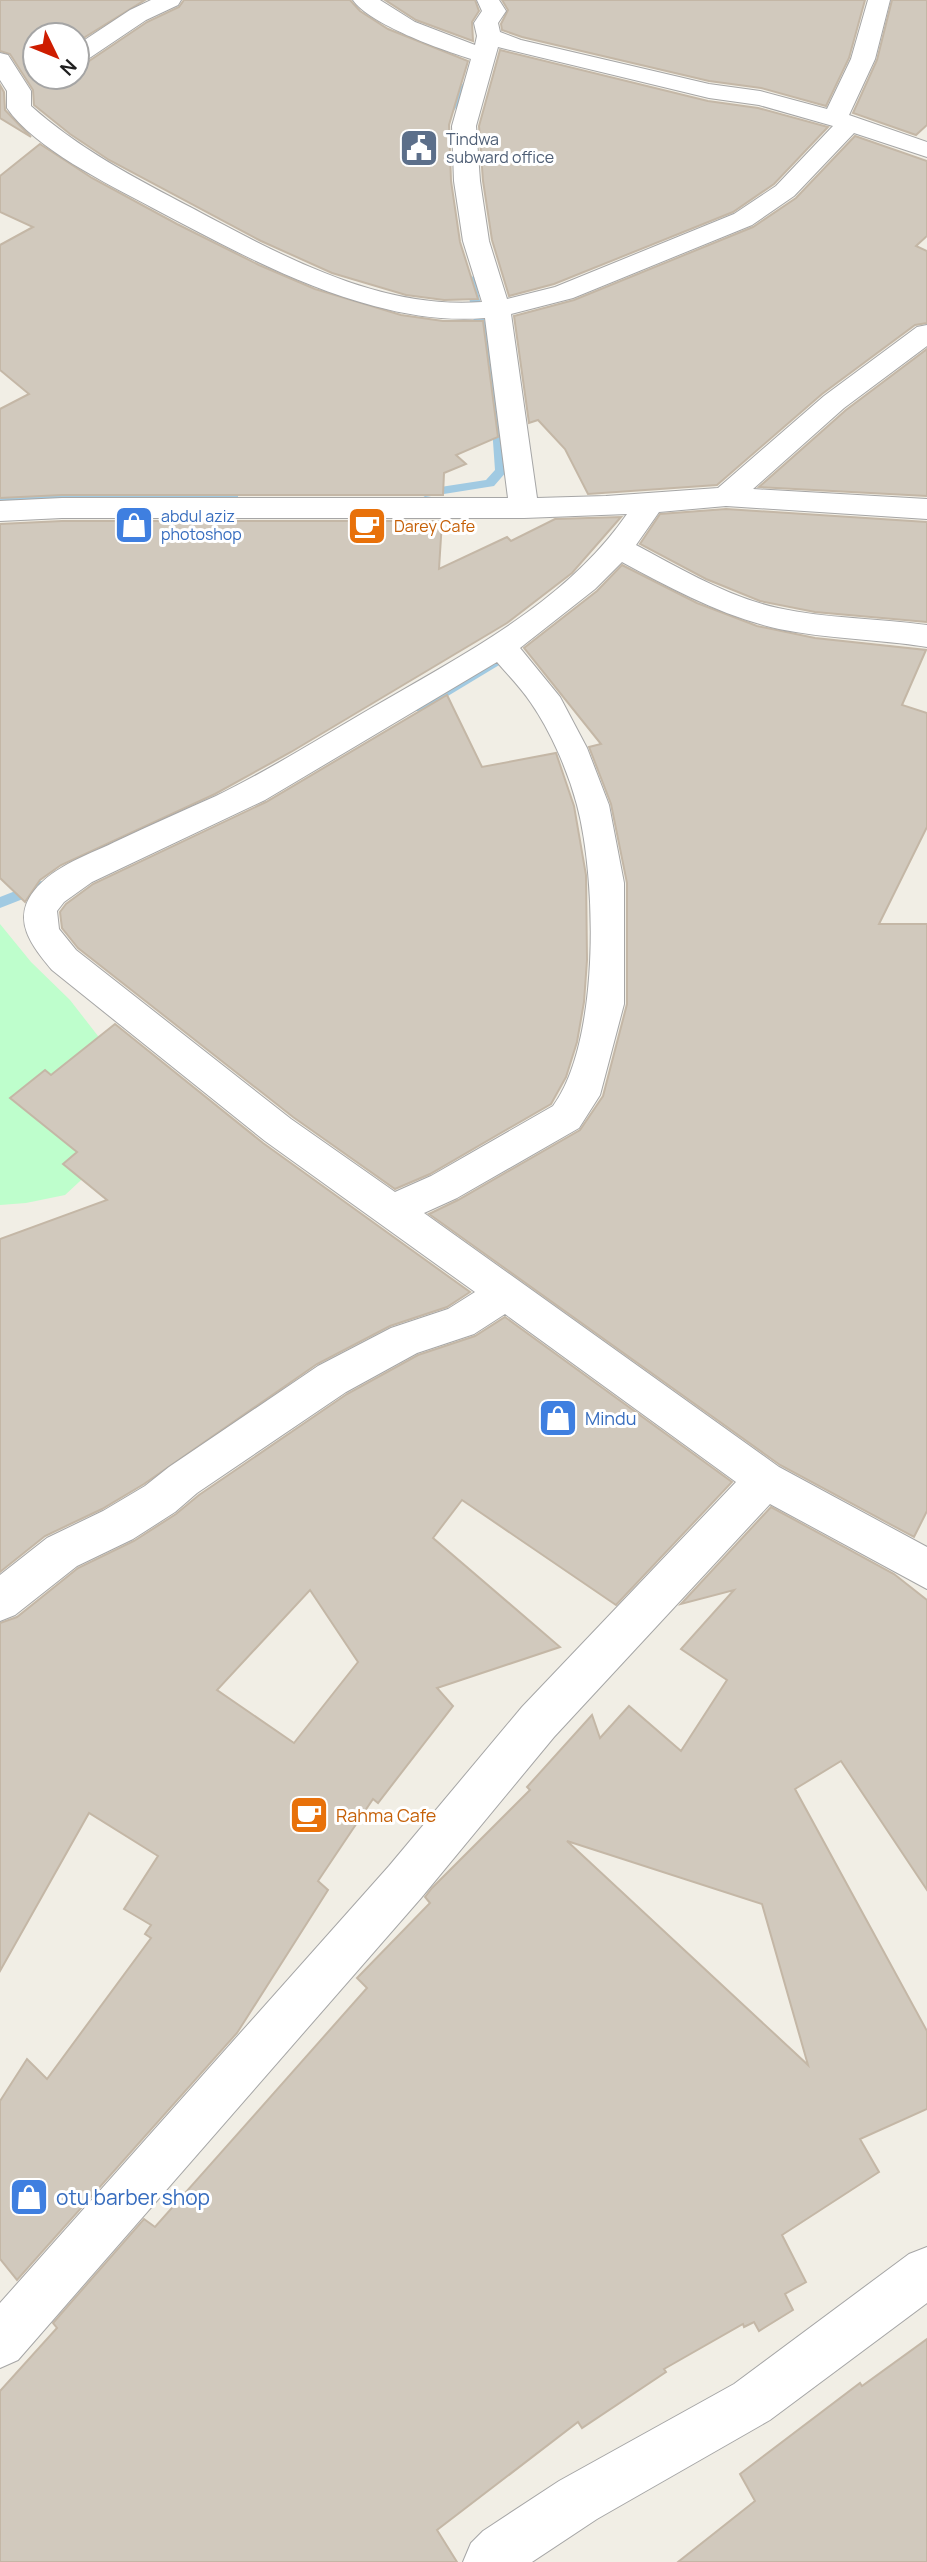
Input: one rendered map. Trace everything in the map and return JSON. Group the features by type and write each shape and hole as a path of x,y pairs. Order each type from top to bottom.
{"street":[{"path":"91,47 138,15 170,0"},
{"path":"364,0 407,27 452,46 487,45 540,52 709,90 760,98 842,121 927,150"},
{"path":"488,0 494,11 486,23 487,45 464,126 476,241 497,309 524,508"},
{"path":"0,60 19,90 19,108 46,134 84,160 215,230 326,281 403,306 441,312 497,309 570,290 635,261 699,240 743,220 777,198 842,121 879,0"},
{"path":"726,497 834,402 881,364 927,333"},
{"path":"0,511 62,508 524,508 726,497 927,509"},
{"path":"650,503 619,548 584,582 501,646 253,792 80,873 54,889 38,915 39,928 46,940 89,981 278,1130 765,1480 927,1569"},
{"path":"619,548 698,590 775,618 813,624 886,629 927,636"},
{"path":"392,1211 444,1187 566,1117 582,1095 606,1004 607,883 593,805 571,748 544,697 501,646"},
{"path":"0,1601 62,1552 90,1541 160,1499 183,1480 332,1380 405,1340 460,1322 506,1293"},
{"path":"0,2342 405,1882 538,1722 765,1480"},
{"path":"490,2562 502,2550 578,2500 751,2402 927,2272"}],"green space":[{"path":"0,924 31,962 70,1000 140,1090 134,1131 65,1195 0,1205"}],"building":[{"path":"0,0 145,0 91,33 91,21 21,21 21,71 10,54 0,51"},
{"path":"184,0 350,0 360,11 388,29 468,61 449,125 451,181 460,242 478,299 444,300 406,295 332,273 261,241 109,160 34,105 33,91 91,91 91,60 147,22 179,7"},
{"path":"385,0 475,0 479,11 472,22 473,41 416,20"},
{"path":"502,0 865,0 849,58 826,106 761,88 709,81 522,37 502,30 501,24 508,10"},
{"path":"892,0 927,0 927,125 916,135 853,113 877,60"},
{"path":"500,50 708,101 758,108 828,127 774,184 733,212 554,284 509,296 492,240 483,181 479,126"},
{"path":"0,85 4,92 5,110 31,137 0,118"},
{"path":"855,136 927,161 927,236 916,246 927,251 927,323 915,325 822,394 717,485 588,494 565,449 538,420 529,423 514,316 574,300 753,227 796,198"},
{"path":"40,144 92,178 177,224 259,265 315,289 401,315 443,321 483,321 498,437 456,455 466,464 444,473 443,495 62,495 0,498 0,409 29,394 0,370 0,245 33,227 0,212 0,176"},
{"path":"927,349 927,496 759,487 846,410"},
{"path":"726,509 927,522 927,622 815,612 760,601 706,579 640,544 660,514"},
{"path":"621,517 572,573 507,623 291,752 215,794 61,865 40,880 25,902 0,878 0,524 62,521 442,521 439,569 507,537 511,541 555,519"},
{"path":"622,565 697,603 757,626 815,638 926,650 902,705 927,713 927,827 879,924 927,924 927,1511 914,1537 780,1465 429,1214 580,1130 603,1096 627,1004 627,883 611,804 589,747 601,744 524,648 597,591"},
{"path":"447,695 482,767 556,753 574,806 586,875 587,960 584,1002 577,1042 566,1077 551,1104 430,1174 395,1189 293,1117 78,948 62,928 60,912 66,904 93,884 266,802"},
{"path":"115,1024 263,1143 470,1292 447,1307 390,1326 317,1364 144,1484 102,1509 45,1536 0,1572 0,1239 107,1200 63,1164 77,1152 10,1098 45,1070 51,1075"},
{"path":"505,1317 732,1482 616,1605 462,1500 433,1538 560,1647 437,1688 453,1706 378,1803 373,1799 318,1881 328,1890 237,2033 17,2280 0,2259 0,2101 27,2059 47,2079 151,1938 145,1934 151,1925 124,1909 158,1856 89,1813 0,1971 0,1623 17,1617 78,1568 134,1541 176,1514 199,1495 347,1394 418,1355 475,1336","holes":["310,1590 358,1662 294,1743 217,1690"]},
{"path":"771,1507 894,1574 927,1600 927,1890 841,1761 795,1789 927,2031 927,2109 860,2139 879,2172 782,2235 806,2282 785,2294 793,2310 759,2331 754,2322 744,2327 743,2324 664,2369 666,2372 582,2428 578,2422 437,2530 457,2562 0,2562 0,2391 57,2328 53,2323 144,2219 155,2227 367,1988 357,1978 430,1903 425,1897 432,1888 530,1790 527,1787 592,1715 600,1738 629,1706 681,1751 727,1680 681,1649 734,1590 681,1604","holes":["567,1841 762,1904 808,2065"]},
{"path":"927,2339 927,2562 678,2562 755,2501 740,2474 860,2383 862,2386"}],"waterway":[{"path":"445,116 469,82 471,73"},
{"path":"425,493 490,483 501,471 496,399 470,278"},
{"path":"0,498 234,495"},
{"path":"418,708 510,653"},
{"path":"0,903 41,886"}],"place":[{"name":"Tindwa subward office","path":"419,148"},
{"name":"abdul aziz photoshop","path":"134,525"},
{"name":"Darey Cafe","path":"367,526"},
{"name":"Mindu","path":"558,1418"},
{"name":"Rahma Cafe","path":"309,1815"},
{"name":"otu barber shop","path":"29,2197"}]}
